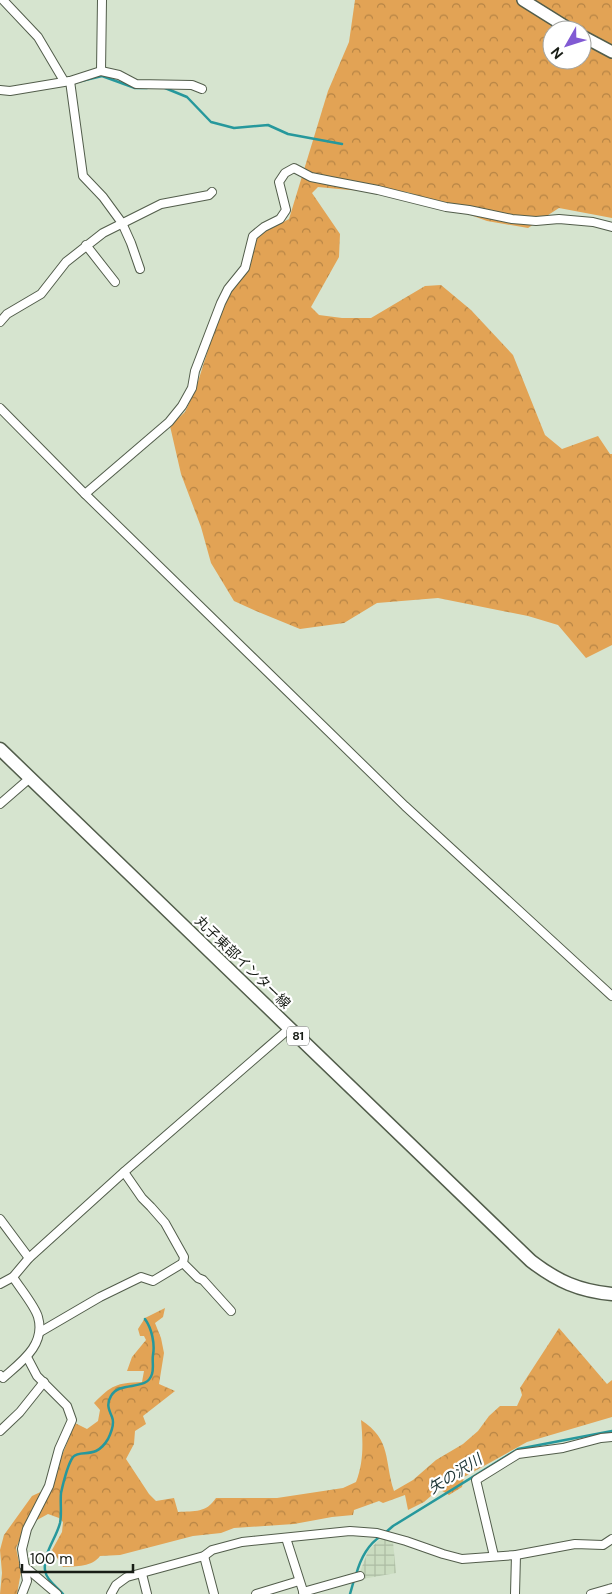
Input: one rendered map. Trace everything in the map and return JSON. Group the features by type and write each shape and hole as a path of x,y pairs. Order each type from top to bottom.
{"main road":[{"name":"丸子東部インター線","path":"0,749 531,1261 553,1277 568,1284 587,1290 612,1294"}],"street":[{"path":"3,0 38,37 67,81 83,176 103,197 122,223 140,269"},
{"path":"101,71 102,0"},
{"path":"523,0 554,20"},
{"path":"592,41 612,52"},
{"path":"0,90 10,91 67,81 101,71 119,75 136,84 192,85 202,89"},
{"path":"85,494 169,422 182,406 192,388 196,371 221,303 228,289 244,268 253,236 264,227 280,219 286,210 279,182 285,173 294,168 311,177 378,190 446,207 512,219 536,221 559,219 612,226"},
{"path":"0,322 8,314 41,294 66,262 103,233 161,204 209,195 212,192"},
{"path":"86,246 115,282"},
{"path":"0,408 85,494 405,806 612,996"},
{"path":"0,804 30,778"},
{"path":"0,1284 13,1276 29,1258 124,1172 290,1028"},
{"path":"40,1332 100,1297 141,1277 153,1281 183,1263 184,1257 165,1223 142,1198 124,1172"},
{"path":"0,1219 29,1258"},
{"path":"183,1263 198,1278 203,1280 231,1311"},
{"path":"0,1375 3,1378 27,1357 34,1348 40,1332 38,1316 13,1276"},
{"path":"22,1594 27,1581 22,1549 27,1529 49,1486 59,1449 72,1420 68,1406 37,1376 27,1357"},
{"path":"0,1431 20,1412 44,1382"},
{"path":"494,1556 476,1480 518,1454 563,1448 612,1436"},
{"path":"111,1594 116,1585 126,1577 204,1556 212,1550 225,1545 242,1542 350,1531 376,1533 462,1559 516,1555 575,1544 602,1546 612,1539"},
{"path":"286,1538 304,1593 357,1577"},
{"path":"515,1594 516,1555"},
{"path":"204,1556 214,1594"},
{"path":"24,1566 57,1594"},
{"path":"142,1574 147,1594"},
{"path":"256,1594 299,1581"},
{"path":"591,1594 612,1588"}],"shaded area":[{"path":"383,1538 393,1542 396,1573 357,1580 368,1551"}],"green space":[{"path":"355,0 612,0 612,218 559,208 528,228 487,221 407,192 318,187 312,193 340,234 339,257 311,307 319,315 342,318 371,318 425,286 441,285 471,310 513,355 545,435 562,449 598,436 610,454 612,454 612,645 586,658 558,625 528,616 438,598 377,603 344,623 300,629 234,601 211,563 201,527 181,474 170,426 185,412 196,388 218,318 253,238 289,219 328,91 349,42"},
{"path":"165,1308 163,1317 155,1323 164,1353 159,1384 175,1391 143,1416 146,1424 135,1431 134,1444 126,1459 149,1494 156,1501 174,1498 178,1512 204,1509 216,1498 277,1498 343,1488 356,1482 362,1459 361,1420 378,1435 382,1443 394,1491 413,1480 436,1460 463,1444 478,1431 489,1416 500,1406 517,1406 522,1395 520,1388 559,1328 607,1384 612,1380 612,1417 527,1442 464,1477 462,1487 449,1495 439,1489 424,1502 408,1510 405,1495 383,1503 379,1501 354,1510 353,1515 294,1524 234,1528 221,1533 193,1536 120,1555 100,1556 97,1560 84,1565 63,1567 52,1550 62,1532 63,1522 59,1518 48,1514 26,1526 16,1548 21,1572 17,1594 0,1594 2,1573 0,1550 4,1535 32,1496 49,1488 75,1423 87,1429 98,1421 100,1410 94,1403 105,1392 120,1384 142,1382 144,1371 127,1371 132,1357 146,1340 144,1336 140,1336 138,1329 145,1318"}],"waterway":[{"path":"73,83 102,76 135,88 147,88"},
{"path":"165,88 187,97 211,122 234,128 268,125 288,134 342,144"},
{"path":"63,1594 47,1577 45,1564 60,1523 61,1493 66,1474 73,1457 80,1453 98,1450 108,1439 113,1423 108,1407 111,1396 115,1391 120,1388 145,1383 152,1374 154,1346 151,1332 145,1319"},
{"name":"矢の沢川","path":"385,1533 393,1526 518,1449 612,1431"},
{"name":"矢の沢川","path":"356,1575 365,1553 381,1536"},
{"name":"矢の沢川","path":"350,1594 354,1580"}]}
